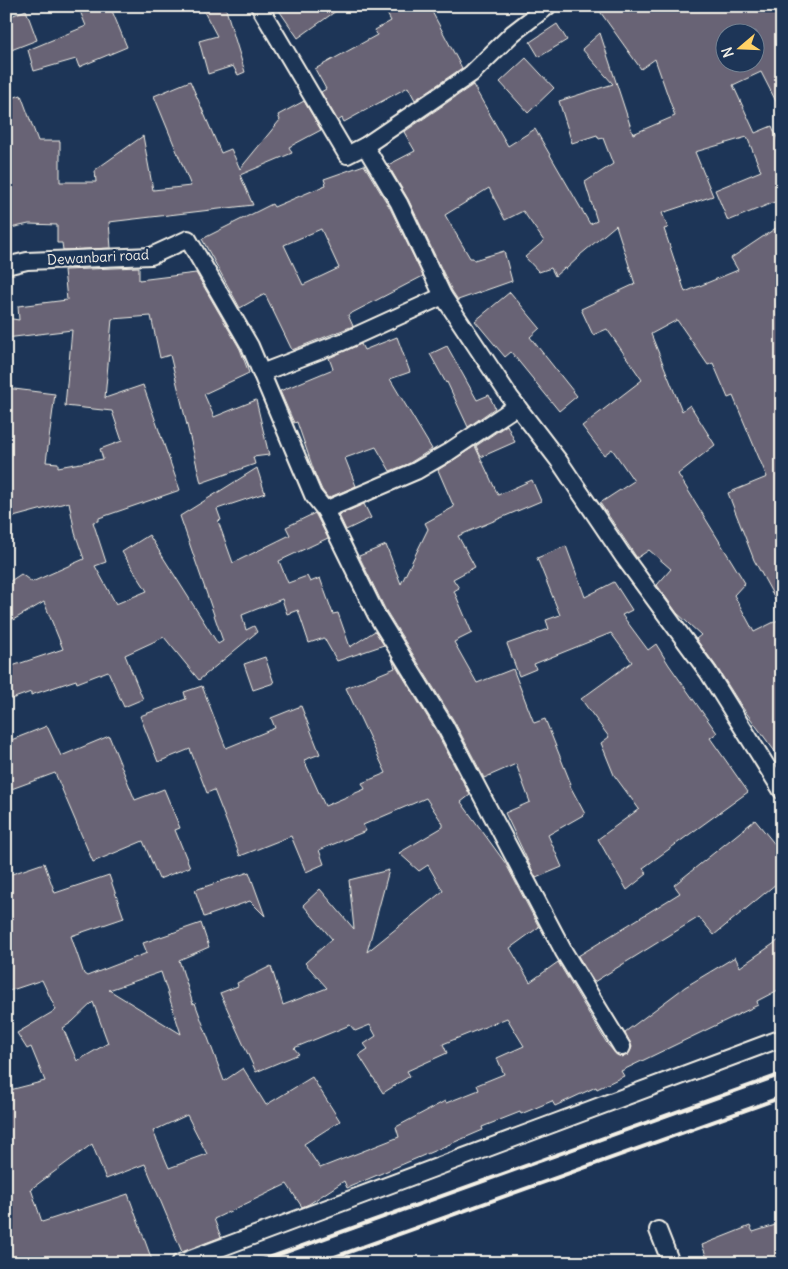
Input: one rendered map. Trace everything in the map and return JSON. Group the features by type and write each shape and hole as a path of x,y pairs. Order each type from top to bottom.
{"street":[{"path":"259,6 346,155 365,146 471,74 513,32 548,6"},
{"path":"365,146 399,203 443,296 517,406 559,461 623,556 708,672 782,791"},
{"name":"Dewanbari road","path":"6,266 27,261 151,256 188,239 250,346 261,372"},
{"path":"443,296 342,342 261,372 313,495 325,510 376,614 445,726 564,952 622,1047"},
{"path":"325,510 416,471 447,453 517,406"},
{"path":"180,1263 782,1038"},
{"path":"658,1230 671,1263"}],"building":[{"path":"78,6 110,6 127,47 79,67 76,59 34,71 28,50 86,26"},
{"path":"201,6 225,6 245,72 238,75 233,66 208,74 199,41 217,36"},
{"path":"276,6 343,6 298,38"},
{"path":"383,6 429,6 462,68 415,100 408,87 344,122 342,118 338,121 321,92 326,89 315,69 377,35 375,30 391,21"},
{"path":"596,6 782,6 782,113 761,72 733,85 755,133 772,126 782,149 782,199 728,221 715,190 761,171 747,137 695,152 713,196 662,213 668,228 664,229 685,292 738,270 731,258 782,224 782,611 754,560 728,493 767,477 733,396 728,398 713,363 708,365 677,320 651,334 682,411 690,405 715,445 678,474 745,583 734,595 754,632 782,618 782,761 742,707 696,639 701,635 677,613 657,585 671,569 649,550 637,558 600,503 634,481 612,449 604,455 582,426 642,380 607,329 593,335 581,309 635,284 616,225 566,269 564,268 555,276 551,268 539,272 525,257 544,241 523,211 505,220 489,188 445,215 470,258 474,260 504,251 512,281 458,300 408,199 388,165 415,151 404,132 473,85 508,146 535,129 590,224 597,221 585,182 613,164 603,138 599,139 597,135 572,143 559,101 613,84 582,49 600,33 633,134 675,116 655,59 641,69"},
{"path":"26,10 37,40 6,52 6,18"},
{"path":"557,24 567,40 539,57 530,42"},
{"path":"526,58 554,88 528,113 500,82"},
{"path":"190,81 221,153 231,149 240,169 280,120 278,115 304,101 321,130 289,147 292,153 240,175 253,205 109,222 111,248 63,250 62,243 57,243 57,225 29,224 6,229 6,100 21,95 38,141 60,141 60,182 96,182 95,170 143,136 153,190 191,186 154,96"},
{"path":"364,165 390,208 423,276 348,315 353,326 292,350 265,294 240,308 202,239 272,204 274,207 326,185 324,179","holes":["321,229 339,268 303,285 284,245"]},
{"path":"139,267 139,280 196,273 240,349 249,373 204,394 214,417 256,400 269,455 253,457 255,464 201,483 170,355 160,358 151,316 112,319 105,398 143,385 180,490 99,518 99,521 93,522 106,562 95,566 116,604 147,591 122,552 149,535 218,644 223,641 180,516 257,468 265,493 217,509 221,520 218,521 233,563 290,535 286,527 315,513 328,538 279,561 288,583 307,576 310,582 320,578 333,614 338,613 350,647 375,631 384,645 337,661 324,638 309,643 298,610 287,614 282,599 242,615 246,630 254,626 257,632 199,680 164,637 125,655 143,699 124,707 108,671 77,683 76,680 6,701 6,668 63,649 44,602 6,624 6,584 21,574 32,582 84,559 75,533 69,502 6,519 6,388 55,394 46,462 58,463 58,467 103,459 100,449 122,441 112,411 65,406 72,330 6,338 6,318 19,320 18,306 67,300 64,270"},
{"path":"510,292 540,328 530,337 577,396 559,411 511,352 505,357 475,321"},
{"path":"397,337 410,372 390,379 432,449 408,464 390,471 376,447 345,458 356,486 328,498 315,474 297,422 294,423 280,391 333,369 329,358 361,344 364,350"},
{"path":"447,346 477,400 489,395 495,408 468,427 447,382 430,354"},
{"path":"507,425 515,442 481,457 476,446"},
{"path":"475,446 498,495 532,480 541,501 458,536 475,567 453,579 459,588 454,591 472,633 454,642 477,683 513,669 534,723 545,719 571,784 569,784 585,814 548,835 562,867 536,878 505,813 530,802 516,764 484,778 454,721 385,609 359,556 386,545 401,584 428,529 425,523 454,507 438,470"},
{"path":"364,504 371,518 346,530 339,515"},
{"path":"566,546 585,597 614,582 632,610 622,615 648,650 656,644 717,733 710,738 748,792 643,868 647,874 627,890 598,839 639,809 614,775 601,743 609,737 581,699 632,662 611,633 534,664 536,669 519,676 507,644 549,629 546,620 560,615 537,558"},
{"path":"265,657 274,683 253,690 244,664"},
{"path":"392,659 436,731 470,795 461,802 506,864 539,927 510,948 530,982 558,962 608,1045 617,1055 622,1057 628,1055 632,1047 625,1032 685,987 735,957 740,967 782,938 782,988 757,1001 758,1005 621,1071 624,1076 597,1089 596,1087 555,1106 552,1101 482,1127 483,1130 347,1188 344,1181 302,1207 287,1184 214,1219 221,1237 182,1252 145,1164 106,1179 92,1144 31,1189 42,1222 128,1194 153,1263 6,1263 6,1091 45,1081 31,1047 27,1049 17,1033 56,1010 42,980 6,992 6,876 44,863 55,893 109,875 124,918 71,936 84,974 87,976 147,953 143,943 201,923 209,947 179,960 193,1004 195,1003 224,1081 243,1068 266,1105 312,1077 340,1121 304,1144 320,1168 399,1137 396,1127 445,1101 446,1103 479,1090 477,1085 504,1074 497,1058 524,1046 507,1018 443,1044 447,1053 407,1071 410,1076 383,1093 359,1055 368,1049 364,1044 376,1036 370,1025 355,1031 350,1025 294,1048 299,1054 256,1072 220,993 238,986 237,983 271,966 283,1005 327,988 305,963 332,939 303,905 320,889 354,929 349,880 389,870 367,952 443,891 428,865 419,871 399,853 443,827 443,824 426,798 363,825 366,831 319,850 324,864 306,872 291,836 240,856 214,790 207,793 190,749 158,762 140,716 186,699 184,692 202,686 226,748 275,728 271,718 301,706 320,754 304,760 325,806 365,789 362,783 386,773 346,688 395,668","holes":["161,972 181,1034 109,990","93,1002 108,1043 77,1061 63,1028","187,1115 207,1154 169,1168 153,1131"]},
{"path":"47,726 61,756 109,736 135,800 164,789 180,828 175,830 190,867 159,879 143,841 93,862 55,773 6,791 6,742"},
{"path":"755,820 782,853 782,879 714,935 699,917 594,982 578,956 680,893 674,885"},
{"path":"249,872 265,916 250,901 204,917 195,890"},
{"path":"782,1223 782,1263 709,1263 702,1245 750,1226 753,1232"}],"railway":[{"path":"255,1263 782,1074"},
{"path":"318,1263 782,1097"}]}
